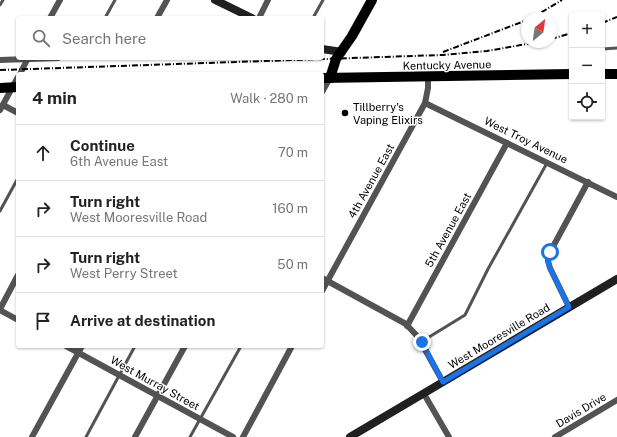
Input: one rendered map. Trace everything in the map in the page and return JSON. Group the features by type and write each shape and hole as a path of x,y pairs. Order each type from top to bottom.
{"main road":[{"path":"217,0 248,16"},
{"path":"326,78 372,0"},
{"path":"324,49 342,52"},
{"name":"Kentucky Avenue","path":"326,78 569,74"},
{"path":"605,74 617,74"},
{"path":"0,88 15,87"},
{"name":"West Mooresville Road","path":"350,437 617,279"}],"street":[{"path":"51,16 60,0"},
{"path":"158,16 167,0"},
{"path":"259,16 268,0"},
{"path":"0,60 16,59"},
{"path":"21,72 27,60"},
{"name":"4th Avenue East","path":"325,280 424,103 428,88 428,77"},
{"path":"15,87 1,107 16,112"},
{"name":"West Troy Avenue","path":"424,103 617,197"},
{"name":"5th Avenue East","path":"407,326 507,143"},
{"path":"569,307 550,268 548,261 549,254 588,182"},
{"path":"16,279 0,309 16,319"},
{"path":"325,280 407,326 422,342 443,382"},
{"name":"West Murray Street","path":"70,348 233,437"},
{"path":"32,437 81,348"},
{"path":"135,437 184,348"},
{"path":"243,437 291,348"},
{"path":"424,394 449,437"},
{"name":"Davis Drive","path":"560,436 617,400"}],"lane":[{"path":"0,6 3,0"},
{"path":"106,16 115,0"},
{"path":"314,16 323,0"},
{"path":"605,48 617,48"},
{"path":"422,342 465,315 488,269 548,163"},
{"path":"0,211 16,182"},
{"path":"86,437 134,348"},
{"path":"190,437 240,348"}],"railway":[{"path":"542,12 562,0"},
{"path":"605,22 617,17"},
{"path":"443,52 521,22"},
{"path":"557,37 569,34"},
{"path":"324,59 442,55 487,51 521,45"},
{"path":"0,70 295,60"}],"place":[{"name":"Tillberry's Vaping Elixirs","path":"345,113"}],"route":[{"path":"422,342 443,382 569,307 550,268 548,261 550,252"}]}
